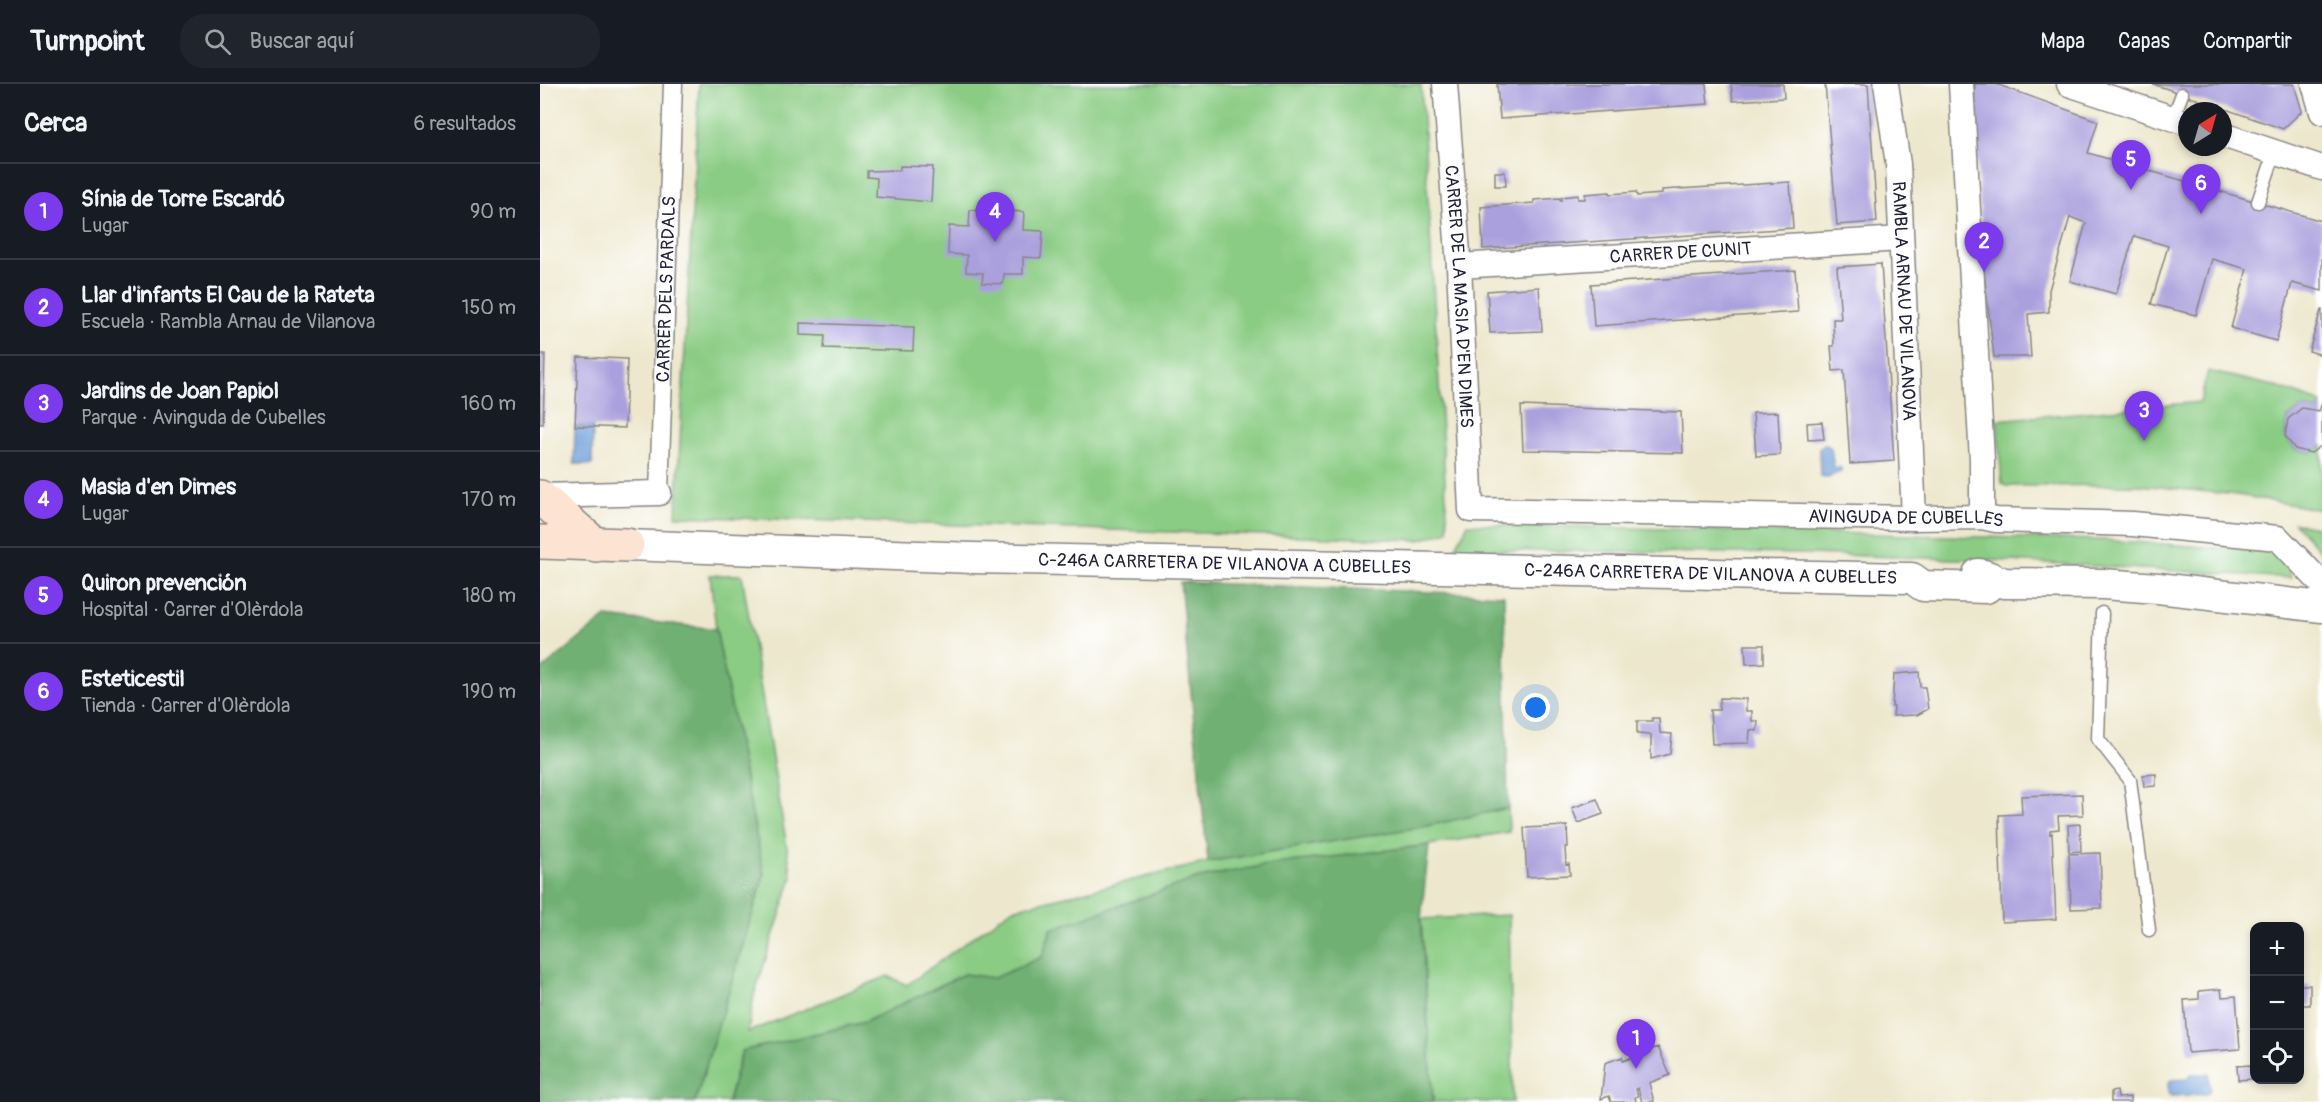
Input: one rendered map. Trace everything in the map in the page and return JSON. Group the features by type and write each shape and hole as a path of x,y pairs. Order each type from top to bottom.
{"main road":[{"path":"540,496 611,545"},
{"name":"C-246A CARRETERA DE VILANOVA A CUBELLES","path":"540,542 611,545"}],"street":[{"name":"CARRER DELS PARDALS","path":"659,493 673,84"},
{"name":"CARRER DE LA MASIA D'EN DIMES","path":"1445,84 1459,266 1471,510"},
{"name":"RAMBLA ARNAU DE VILANOVA","path":"1886,84 1898,164 1914,518"},
{"path":"1961,84 1982,460 1982,517"},
{"path":"2314,84 2322,112"},
{"path":"2086,87 2178,120"},
{"path":"2232,138 2322,168"},
{"name":"CARRER DE CUNIT","path":"1459,266 1901,239"},
{"path":"540,496 659,493"},
{"name":"AVINGUDA DE CUBELLES","path":"1471,510 1914,518 1982,517 1996,520 2133,524 2278,538 2322,584"},
{"name":"C-246A CARRETERA DE VILANOVA A CUBELLES","path":"611,545 973,558 1912,578 1916,572 1984,574 1995,581 2005,583 2103,584 2185,590 2322,607"}],"lane":[{"path":"2181,102 2182,94"},
{"path":"2258,202 2275,152"},
{"path":"2102,613 2098,739 2130,780 2149,930"}],"green space":[{"path":"699,84 1421,84 1448,531 1420,540 676,516"},
{"path":"2208,371 2274,386 2322,403 2319,411 2302,408 2288,418 2285,436 2295,449 2311,453 2322,445 2322,510 2238,495 2140,485 2006,486 2002,484 1997,420 2200,402"},
{"path":"2294,523 2322,528 2322,553"},
{"path":"1468,524 2104,540 2277,552 2288,565 2291,578 2010,561 1810,554 1454,550"},
{"path":"710,575 742,575 792,878 754,995 748,1032 888,976 907,985 1012,909 1208,862 1427,826 1508,808 1509,832 1429,845 1267,865 1199,878 1051,929 1042,957 994,978 964,974 865,1022 742,1051 728,1102 695,1102 764,875 716,629"},
{"path":"1180,582 1504,595 1508,808 1427,826 1208,862"},
{"path":"606,617 716,629 764,875 695,1102 540,1102 540,671"},
{"path":"1429,845 1421,919 1433,1102 728,1102 742,1051 865,1022 964,974 994,978 1042,957 1051,929 1199,878 1267,865"},
{"path":"1509,915 1513,1102 1433,1102 1421,919"}],"water":[{"path":"575,426 593,427 592,465 574,464"},
{"path":"1824,444 1831,448 1834,468 1841,468 1841,472 1828,477 1820,476 1819,449"},
{"path":"2191,1074 2209,1074 2210,1090 2206,1094 2172,1096 2168,1093 2168,1084 2171,1080 2187,1079"}],"building":[{"path":"1497,84 1706,84 1708,104 1500,119"},
{"path":"1731,84 1783,84 1784,98 1733,101"},
{"path":"1825,84 1868,84 1877,222 1837,225"},
{"path":"1975,84 1996,84 2098,121 2088,153 2322,221 2322,291 2292,283 2276,341 2231,328 2247,269 2212,259 2196,315 2151,304 2168,246 2134,236 2116,294 2070,281 2086,223 2070,217 2049,290 2049,312 2028,314 2031,357 1994,357 1984,272 1974,114"},
{"path":"2153,84 2294,84 2302,111 2283,129 2232,111 2232,102 2205,102"},
{"path":"900,166 933,167 931,202 876,197 877,178 867,177 867,171 900,170"},
{"path":"1495,172 1505,172 1506,186 1495,186"},
{"path":"1790,182 1793,228 1483,249 1481,207 1534,203 1534,200 1560,198 1562,200 1562,197 1578,195 1578,199 1585,199 1585,194 1636,192 1637,196 1662,194 1662,190"},
{"path":"987,200 1009,202 1008,211 1024,212 1023,230 1043,231 1041,258 1023,257 1023,274 1004,274 1003,284 982,283 983,273 966,272 967,255 948,254 949,226 969,227 970,210 987,211"},
{"path":"1881,264 1894,461 1850,464 1844,370 1833,371 1831,346 1834,346 1833,319 1841,319 1837,267"},
{"path":"1795,270 1798,312 1594,326 1591,284"},
{"path":"1539,287 1542,331 1490,333 1487,291"},
{"path":"2322,310 2322,355 2309,351"},
{"path":"800,323 914,327 913,351 824,348 825,336 800,335"},
{"path":"540,354 545,354 543,424 540,424"},
{"path":"578,357 627,359 625,428 575,426"},
{"path":"2322,403 2322,445 2311,453 2295,449 2285,436 2288,419 2302,408 2319,411"},
{"path":"1521,406 1681,412 1683,453 1523,450"},
{"path":"1778,412 1780,455 1756,456 1753,413"},
{"path":"1822,422 1824,439 1808,440 1807,423"},
{"path":"1745,645 1764,645 1764,663 1746,664"},
{"path":"1919,672 1920,687 1925,687 1928,709 1917,715 1893,716 1894,674"},
{"path":"1720,698 1746,699 1746,711 1752,711 1752,721 1758,721 1757,731 1750,730 1749,743 1712,744 1710,710 1719,710"},
{"path":"1652,718 1659,718 1660,733 1672,734 1670,754 1651,759 1651,735 1637,734 1637,721 1652,721"},
{"path":"2156,774 2156,786 2144,787 2143,775"},
{"path":"2082,794 2083,815 2058,816 2059,829 2050,830 2056,919 2002,922 1999,815 2022,814 2021,796"},
{"path":"1597,799 1603,814 1578,823 1572,808"},
{"path":"2080,824 2081,851 2069,852 2068,825"},
{"path":"1567,826 1566,865 1569,864 1570,875 1527,877 1524,828"},
{"path":"2100,853 2102,908 2071,909 2069,854"},
{"path":"2304,985 2310,985 2310,1005 2304,1005"},
{"path":"2221,989 2222,997 2236,996 2240,1049 2188,1053 2184,1000 2199,999 2199,991"},
{"path":"1658,1047 1670,1075 1649,1083 1654,1102 1642,1102 1638,1088 1636,1089 1638,1096 1635,1097 1636,1102 1611,1102 1609,1096 1601,1099 1605,1063 1622,1057 1623,1061"},
{"path":"2250,1065 2250,1079 2238,1080 2237,1066"},
{"path":"2117,1091 2118,1098 2130,1097 2130,1102 2111,1102 2111,1092"}],"place":[{"name":"Quiron prevención","path":"2131,190"},
{"name":"Esteticestil","path":"2201,214"},
{"name":"Masia d'en Dimes","path":"995,242"},
{"name":"Llar d'infants El Cau de la Rateta","path":"1984,272"},
{"name":"Jardins de Joan Papiol","path":"2144,441"},
{"name":"Sínia de Torre Escardó","path":"1636,1069"}]}
